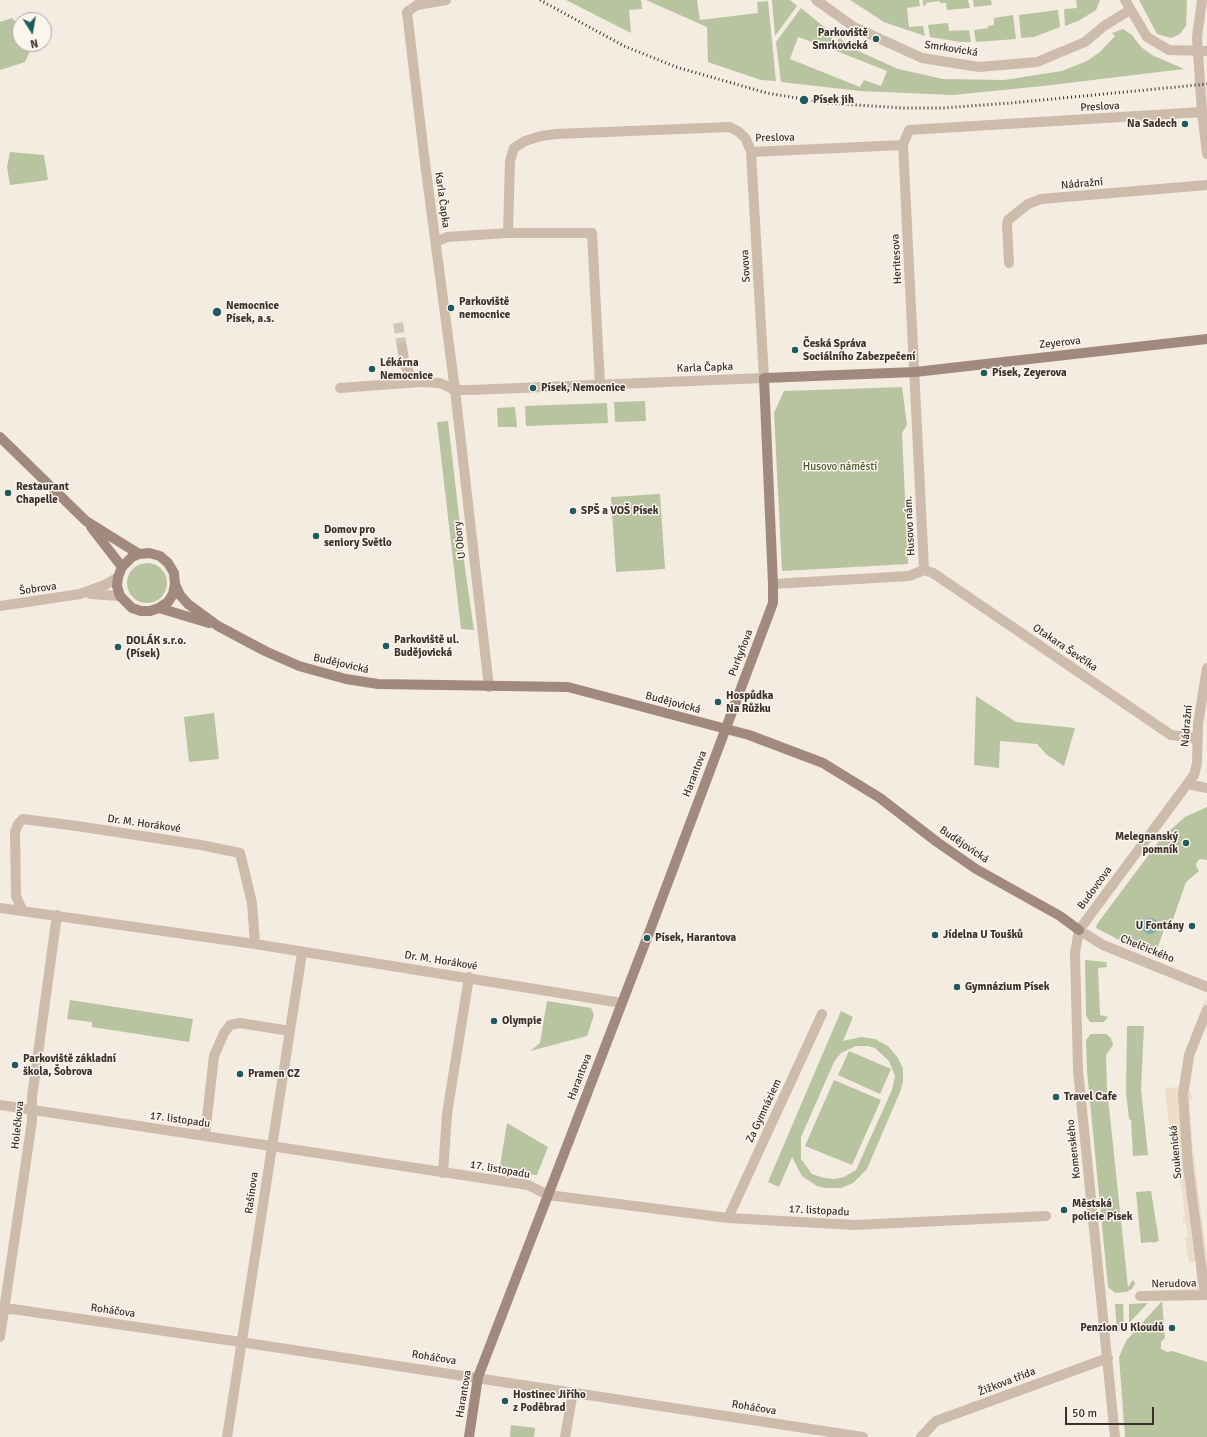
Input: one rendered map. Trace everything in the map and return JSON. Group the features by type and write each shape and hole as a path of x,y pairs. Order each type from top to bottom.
{"street":[{"name":"Karla Čapka","path":"446,0 417,5 407,12 455,390"},
{"name":"Smrkovická","path":"816,0 854,27 922,58 979,67 1037,62 1085,42 1104,26 1130,10"},
{"path":"1124,0 1147,37 1169,50 1202,51"},
{"path":"1202,0 1197,37 1202,51 1202,112 1207,154"},
{"name":"Preslova","path":"508,234 510,161 514,148 525,141 556,134 730,127 739,132 746,140 751,152 903,145 909,130 1202,112"},
{"name":"Heritesova","path":"903,145 915,372"},
{"name":"Sovova","path":"751,152 764,378"},
{"name":"Nádražní","path":"1009,263 1008,220 1028,204 1041,199 1207,185"},
{"path":"436,242 447,237 592,232 600,385"},
{"name":"Zeyerova","path":"915,372 1207,339"},
{"path":"402,347 405,366 410,375 420,382"},
{"path":"773,584 764,378 915,372"},
{"name":"Husovo nám.","path":"773,584 909,576 924,570 915,372"},
{"name":"Karla Čapka","path":"340,388 420,382 440,383 455,390 764,378"},
{"name":"U Obory","path":"455,390 489,686"},
{"name":"Budějovická","path":"0,437 86,521 122,567"},
{"name":"Budějovická","path":"86,521 139,554 154,555 168,563 174,573 175,584 180,595 188,604 218,626 265,651 299,666 346,679 378,684 568,688 749,735 823,763 880,798 937,842 976,869 1060,916 1079,930"},
{"path":"120,596 118,577 122,567 126,561 139,554"},
{"name":"Otakara Ševčíka","path":"924,570 933,573 1171,735 1196,738"},
{"name":"Šobrova","path":"80,594 107,584 118,577"},
{"path":"159,608 168,602 173,594 175,584"},
{"name":"Purkyňova","path":"725,729 773,603 773,584"},
{"name":"Šobrova","path":"0,606 80,594 120,596"},
{"name":"Budějovická","path":"120,596 132,608 141,611 150,611 159,608 218,626"},
{"name":"Nádražní","path":"1188,784 1194,775 1197,763 1196,738 1207,668"},
{"name":"Harantova","path":"469,1437 478,1377 622,1003 725,729"},
{"path":"1188,784 1207,788"},
{"name":"Budovcova","path":"1079,930 1188,784"},
{"name":"Dr. M. Horákové","path":"22,910 16,896 15,832 18,824 23,819 194,844 240,853 252,903 255,944"},
{"name":"Dr. M. Horákové","path":"0,908 255,944 302,953 469,977 622,1003"},
{"name":"Holečkova","path":"0,1337 2,1310 32,1110 57,915"},
{"name":"Chelčického","path":"1079,930 1103,945 1207,987"},
{"name":"Komenského","path":"1079,930 1075,953 1078,1070 1115,1437"},
{"name":"Rašínova","path":"227,1437 302,953"},
{"path":"443,1173 447,1114 469,977"},
{"name":"Soukenická","path":"1206,1295 1188,1166 1183,1094 1189,1055 1207,1010"},
{"name":"Za Gymnáziem","path":"728,1218 822,1014"},
{"path":"205,1135 214,1056 224,1033 230,1025 240,1023 290,1031"},
{"name":"17. listopadu","path":"0,1105 528,1185 548,1195 728,1218 854,1225 1046,1216"},
{"name":"Nerudova","path":"1140,1296 1206,1295"},
{"name":"Roháčova","path":"2,1310 242,1342 863,1437"},
{"name":"Žižkova třída","path":"921,1437 936,1421 1108,1358"},
{"path":"565,1437 574,1392"}],"green space":[{"path":"566,0 641,0 642,9 629,10 631,33"},
{"path":"646,0 697,0 700,20 758,13 757,2 768,1 776,81 761,80 708,62 707,27"},
{"path":"772,0 790,0 797,6 775,36"},
{"path":"850,0 919,0 920,6 907,8 909,27 923,26 925,36 884,22"},
{"path":"923,0 968,0 970,8 947,10 946,3 940,3 939,1 926,3 926,5 923,6"},
{"path":"973,0 991,0 992,5 974,7"},
{"path":"1076,0 1100,0 1096,10 1080,20 1065,26 1064,9 1077,8"},
{"path":"1139,0 1187,0 1186,26 1180,34 1171,38 1157,34"},
{"path":"801,8 834,35 828,48 798,37 790,59 860,87 864,80 881,86 887,71 834,50 839,38 856,50 898,69 943,79 1004,80 1062,71 1087,61 1100,52 1115,36 1112,33 1123,29 1132,35 1141,47 1152,55 1184,69 953,95 860,91 781,82 776,42"},
{"path":"1058,10 1060,27 1034,37 1021,38 1019,15"},
{"path":"1013,15 1016,39 976,42 974,30 988,28 988,26 994,25 994,18"},
{"path":"12,18 12,52 29,52 25,62 0,70 0,22"},
{"path":"948,23 949,31 969,30 971,42 960,42 930,37 928,25"},
{"path":"10,152 44,155 48,180 10,185 7,167"},
{"name":"Husovo náměstí","path":"902,387 907,425 902,433 908,564 782,571 774,413 784,391"},
{"path":"645,401 646,421 615,422 614,402"},
{"path":"607,403 608,423 526,426 525,406"},
{"path":"515,407 517,427 498,427 497,408"},
{"path":"448,421 465,568 474,630 461,629 437,422"},
{"path":"660,494 665,569 616,572 611,497"},
{"path":"147,563 161,569 167,583 161,597 147,603 133,597 127,583 133,569"},
{"path":"976,696 1016,722 1075,728 1064,766 1047,755 1037,744 1000,741 999,768 974,765"},
{"path":"214,713 219,759 189,762 184,717"},
{"path":"1207,807 1207,860 1200,859 1197,862 1196,866 1199,871 1186,882 1172,922 1167,920 1155,956 1143,952 1096,928 1097,924 1162,837 1185,817"},
{"path":"1085,960 1106,962 1107,967 1098,968 1100,1015 1108,1017 1104,1022 1090,1022 1086,1016"},
{"path":"70,1000 193,1019 189,1042 92,1027 92,1022 67,1019"},
{"path":"547,1001 591,1008 594,1015 587,1036 530,1051 540,1043"},
{"path":"841,1011 853,1017 843,1041 861,1037 875,1039 888,1046 898,1058 903,1069 903,1082 900,1092 867,1169 853,1183 841,1188 825,1188 817,1186 802,1176 792,1157 779,1187 768,1182","holes":["856,1046 868,1046 875,1048 889,1061 895,1076 892,1090 856,1170 844,1177 834,1179 824,1178 812,1174 801,1159 801,1137 834,1062 841,1053"]},
{"path":"1127,1026 1144,1026 1141,1089 1148,1155 1133,1156 1131,1120 1129,1119 1126,1092"},
{"path":"1091,1034 1106,1034 1111,1038 1113,1045 1106,1055 1107,1088 1128,1287 1133,1280 1135,1283 1132,1289 1126,1292 1115,1293 1108,1287 1087,1071 1086,1040"},
{"path":"849,1051 891,1069 880,1094 838,1075"},
{"path":"834,1080 881,1100 852,1165 805,1146"},
{"path":"507,1123 548,1147 537,1175 499,1172"},
{"path":"1151,1191 1159,1241 1153,1243 1141,1243 1136,1192"},
{"path":"1162,1301 1165,1338 1161,1342 1161,1349 1167,1352 1172,1351 1207,1362 1207,1437 1125,1437 1119,1357 1126,1341"},
{"path":"1148,1303 1129,1323 1129,1304"},
{"path":"1115,1304 1123,1304 1124,1327 1117,1333"},
{"path":"511,1425 535,1428 534,1437 510,1437"}],"shaded area":[{"path":"1206,998 1207,1025 1195,1055 1189,1092 1191,1093 1192,1100 1189,1101 1192,1142 1207,1259 1207,1300 1162,1301 1161,1290 1196,1289 1196,1262 1189,1263 1185,1238 1188,1237 1186,1223 1183,1223 1183,1217 1185,1217 1182,1188 1177,1152 1172,1152 1165,1089 1181,1086 1185,1058 1191,1035"}],"water":[{"path":"1147,918 1153,918 1158,923 1156,932 1153,934 1147,934 1142,929 1142,923"}],"tunnel":[{"path":"398,323 402,347"}],"railway":[{"path":"540,0 624,46 676,67 767,93 827,103 902,108 942,108 1011,103 1207,84"}],"place":[{"name":"Parkoviště Smrkovická","path":"876,39"},
{"name":"Písek jih","path":"804,100"},
{"name":"Na Sadech","path":"1185,124"},
{"name":"Parkoviště nemocnice","path":"451,308"},
{"name":"Nemocnice Písek, a.s.","path":"217,312"},
{"name":"Česká Správa Sociálního Zabezpečení","path":"795,350"},
{"name":"Lékárna Nemocnice","path":"372,369"},
{"name":"Písek, Zeyerova","path":"984,373"},
{"name":"Písek, Nemocnice","path":"533,388"},
{"name":"Restaurant Chapelle","path":"8,493"},
{"name":"SPŠ a VOŠ Písek","path":"573,511"},
{"name":"Domov pro seniory Světlo","path":"316,536"},
{"name":"Parkoviště ul. Budějovická","path":"386,646"},
{"name":"DOLÁK s.r.o. (Písek)","path":"118,647"},
{"name":"Hospůdka Na Růžku","path":"718,702"},
{"name":"Melegnanský pomník","path":"1186,843"},
{"name":"U Fontány","path":"1192,926"},
{"name":"Jídelna U Toušků","path":"935,935"},
{"name":"Písek, Harantova","path":"647,938"},
{"name":"Gymnázium Písek","path":"957,987"},
{"name":"Olympie","path":"494,1021"},
{"name":"Parkoviště základní škola, Šobrova","path":"15,1065"},
{"name":"Pramen CZ","path":"240,1074"},
{"name":"Travel Cafe","path":"1056,1097"},
{"name":"Městská policie Písek","path":"1064,1210"},
{"name":"Penzion U Kloudů","path":"1172,1328"},
{"name":"Hostinec Jiřího z Poděbrad","path":"505,1401"}]}
